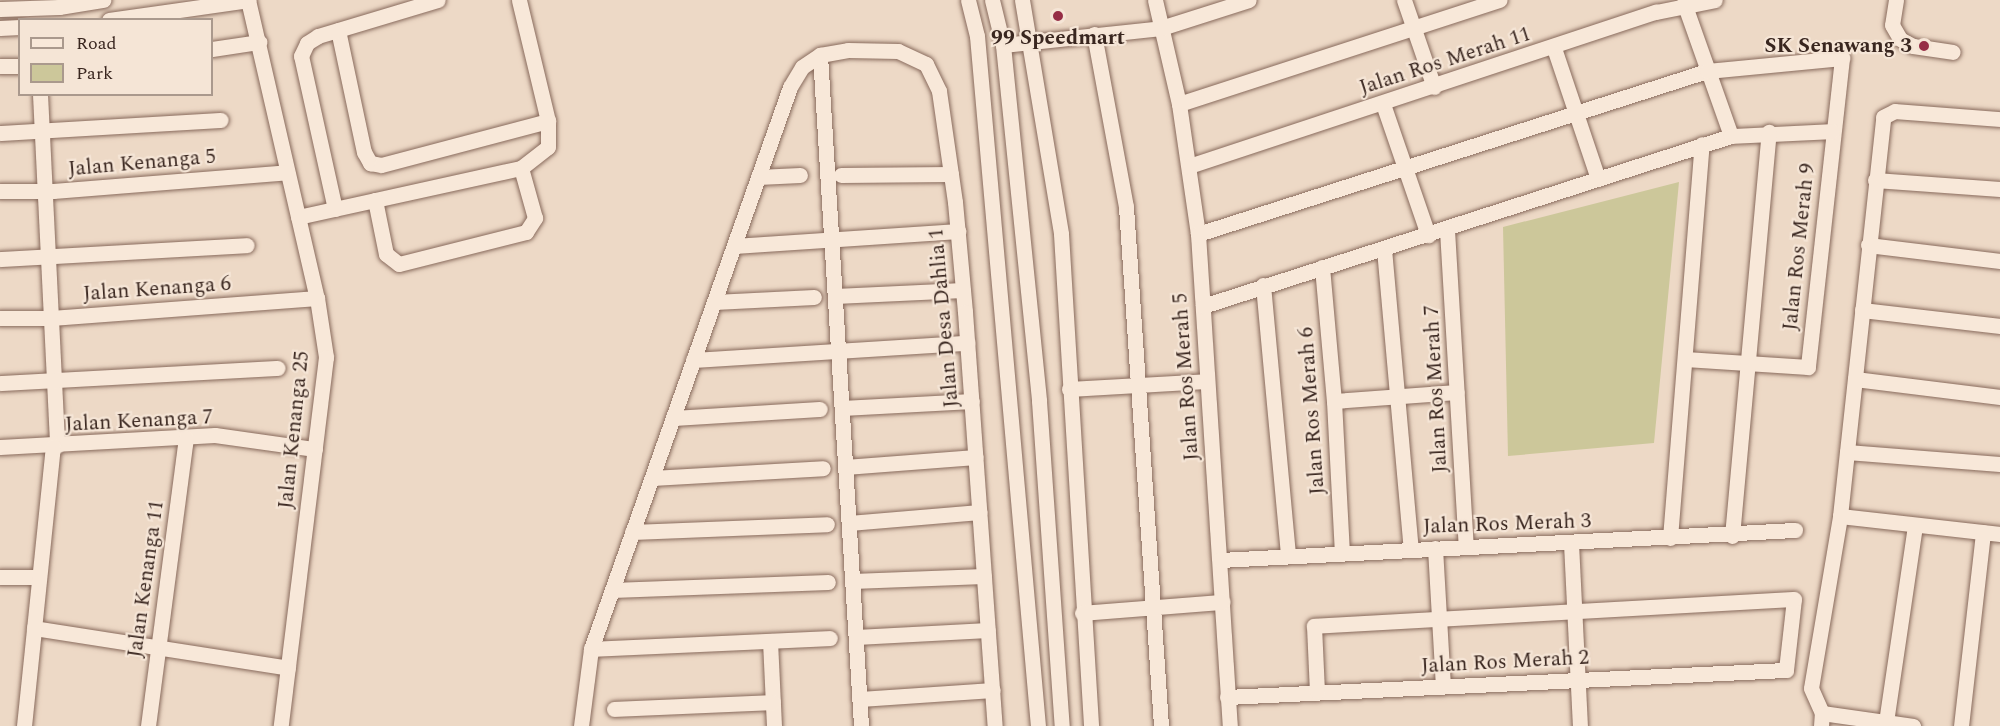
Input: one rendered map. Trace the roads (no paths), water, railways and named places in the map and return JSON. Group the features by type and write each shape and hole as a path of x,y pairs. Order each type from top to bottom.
{"street":[{"path":"0,9 59,8 103,0"},
{"path":"123,18 248,0"},
{"name":"Jalan Kenanga 25","path":"248,0 317,298 326,357 281,726"},
{"path":"335,209 301,56 306,43 338,30 438,0"},
{"path":"298,217 521,168 548,147 548,121 519,0"},
{"path":"968,0 977,36 1038,726"},
{"path":"992,0 1003,45 1039,401 1062,726"},
{"path":"1022,0 1061,234 1090,726"},
{"name":"Jalan Ros Merah 5","path":"1155,0 1179,104 1190,166 1198,234 1230,726"},
{"path":"1003,45 1029,40 1161,28 1249,0"},
{"path":"1404,0 1434,87"},
{"path":"1179,104 1500,0"},
{"name":"Jalan Ros Merah 11","path":"1190,166 1554,48 1654,6 1715,0"},
{"path":"1896,0 1892,25 1900,39 1913,46 1953,52"},
{"path":"1683,3 1731,136"},
{"path":"0,28 18,27"},
{"path":"338,30 364,152 370,163 381,165 548,121"},
{"path":"1094,34 1126,207 1140,384 1161,726"},
{"path":"213,49 259,42"},
{"path":"1554,48 1598,179"},
{"name":"Jalan Desa Dahlia 1","path":"820,55 848,50 898,51 926,64 939,92 958,231 968,343 995,726"},
{"path":"580,726 591,650 790,87 802,67 820,55"},
{"path":"820,55 861,726"},
{"name":"Jalan Ros Merah 9","path":"1707,71 1842,58 1832,131 1808,367 1748,364"},
{"path":"0,66 18,66"},
{"path":"1198,234 1577,115 1707,71"},
{"path":"24,726 55,446 40,96"},
{"path":"1383,104 1428,235"},
{"path":"1912,726 1886,722 1821,720 1811,688 1840,516 1882,117 1895,111 2000,119"},
{"path":"0,133 221,120"},
{"path":"1203,306 1263,285 1448,230 1702,144 1731,136 1769,132 1832,131"},
{"path":"1732,536 1769,132"},
{"path":"1670,538 1702,144"},
{"path":"375,200 386,254 399,264 526,232 535,218 521,168"},
{"name":"Jalan Kenanga 5","path":"0,191 43,191 287,172"},
{"path":"841,175 951,174"},
{"path":"758,177 800,175"},
{"path":"1875,180 2000,189"},
{"name":"Jalan Ros Merah 7","path":"1448,230 1466,546"},
{"path":"734,246 958,231"},
{"path":"0,259 47,259 247,245"},
{"path":"1868,245 2000,261"},
{"path":"1384,249 1400,398 1411,549"},
{"name":"Jalan Ros Merah 6","path":"1322,267 1334,401 1342,552"},
{"path":"1263,285 1288,554"},
{"path":"835,296 963,290"},
{"path":"714,302 814,297"},
{"name":"Jalan Kenanga 6","path":"0,318 51,318 317,298"},
{"path":"1862,310 2000,326"},
{"path":"693,360 838,353 968,343"},
{"path":"1685,359 1748,364"},
{"path":"0,383 54,383 278,368"},
{"path":"1855,379 2000,396"},
{"path":"1069,388 1206,381"},
{"path":"1334,401 1400,398 1457,392"},
{"path":"842,408 972,401"},
{"path":"673,418 820,409"},
{"name":"Jalan Kenanga 7","path":"0,447 55,446 214,435 315,449"},
{"name":"Jalan Kenanga 11","path":"148,726 186,437"},
{"path":"1847,452 2000,464"},
{"path":"845,467 976,457"},
{"path":"652,477 823,468"},
{"path":"849,523 980,512"},
{"path":"1840,516 2000,534"},
{"path":"632,532 827,524"},
{"path":"1886,722 1915,525"},
{"name":"Jalan Ros Merah 3","path":"1220,560 1288,554 1732,536 1795,530"},
{"path":"1961,726 1983,532"},
{"path":"1571,543 1580,726"},
{"path":"1435,548 1443,686"},
{"path":"0,577 39,576"},
{"path":"852,581 984,576"},
{"path":"612,590 828,582"},
{"name":"Jalan Ros Merah 2","path":"1227,697 1786,670 1794,599 1575,611"},
{"path":"1082,613 1222,602"},
{"path":"1317,692 1314,626 1575,611"},
{"path":"34,628 288,668"},
{"path":"856,637 988,630"},
{"path":"591,650 830,638"},
{"path":"770,641 774,726"},
{"path":"860,699 993,690"},
{"path":"614,709 773,702"}],"place":[{"name":"99 Speedmart","path":"1058,16"},
{"name":"SK Senawang 3","path":"1924,46"}]}
